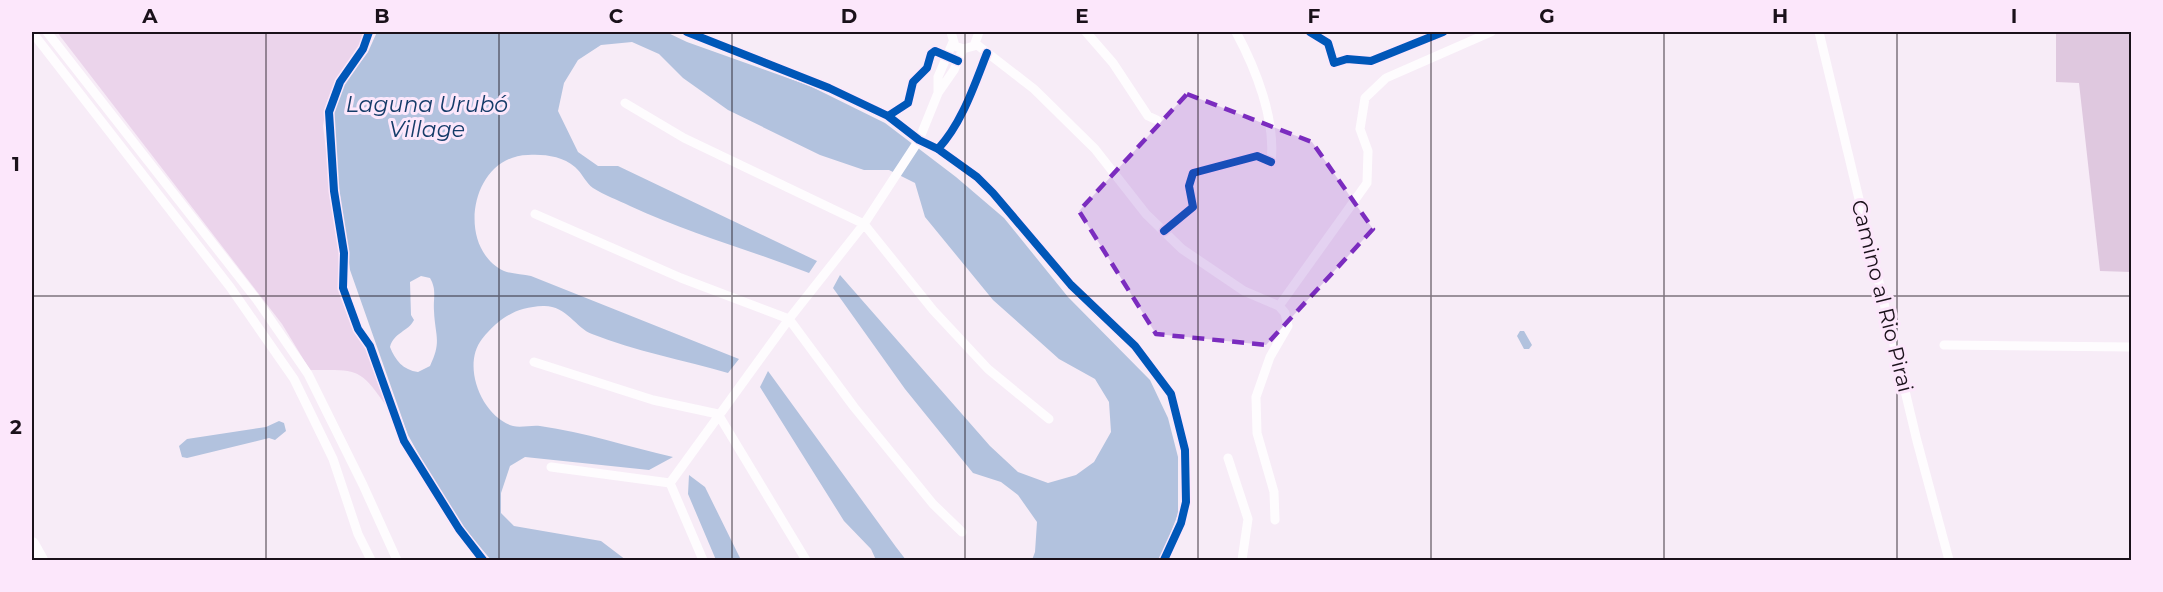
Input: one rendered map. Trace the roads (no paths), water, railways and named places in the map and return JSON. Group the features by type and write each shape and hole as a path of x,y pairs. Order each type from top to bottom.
{"main road":[{"path":"32,544 41,561"}],"street":[{"path":"32,32 230,287 294,379 333,459 358,534 370,561"},
{"path":"47,32 240,279 308,374 363,484 397,561"},
{"path":"976,44 979,32"},
{"path":"1086,32 1113,63 1148,116 1157,120"},
{"path":"1236,32 1262,94 1274,142 1271,162"},
{"path":"1279,306 1367,183 1368,151 1360,129 1365,98 1386,78 1491,32"},
{"name":"Camino al Rio Pirai","path":"1819,32 1917,441 1949,561"},
{"path":"949,35 963,49"},
{"path":"938,93 938,77 949,35"},
{"path":"670,483 789,319 864,224 917,144 938,93 954,70 963,49 976,44"},
{"path":"976,44 1034,89 1088,142 1146,214 1182,249 1244,291 1279,306 1286,313 1288,326 1270,357 1256,397 1257,433 1274,492 1275,520"},
{"path":"625,103 684,138 864,224 933,310 988,369 1049,419"},
{"path":"535,214 681,278 789,319 854,407 926,496 962,532"},
{"path":"230,287 240,279"},
{"path":"1944,345 2132,347"},
{"path":"534,362 653,400 718,414 806,561"},
{"path":"1228,458 1248,519 1242,561"},
{"path":"551,467 670,483"},
{"path":"670,483 703,561"}],"water":[{"name":"Laguna Urubó Village","path":"377,32 666,32 687,42 810,86 885,123 956,177 1004,218 1068,297 1150,380 1168,418 1178,457 1178,514 1161,558 1159,560 1032,560 1035,552 1037,522 1018,495 1001,482 973,473 905,389 833,288 840,275 990,446 1018,472 1048,483 1076,475 1094,462 1111,432 1109,402 1095,379 1059,359 993,300 925,217 915,183 889,170 864,170 820,155 728,110 683,78 659,54 632,42 601,45 578,60 564,83 558,111 578,152 598,166 618,166 817,261 809,273 674,225 597,191 575,167 559,158 528,155 508,159 493,170 482,186 476,205 475,224 479,243 489,259 504,271 531,276 739,359 728,373 642,350 592,334 558,309 551,307 524,309 501,320 482,339 476,350 474,376 484,402 502,421 516,427 540,426 573,432 673,457 649,470 525,457 510,466 501,493 501,513 514,526 601,541 626,560 491,560 450,511 408,435 350,270 336,166 332,113 344,84 368,52","holes":["421,276 430,278 434,290 437,344 430,366 418,372 400,364 390,347 395,338 414,320 411,315 410,282"]},
{"path":"1520,331 1524,331 1532,345 1529,349 1524,349 1517,336"},
{"path":"768,371 906,560 876,560 871,549 844,521 760,387"},
{"path":"279,421 284,423 286,431 275,440 269,438 187,458 182,457 179,446 187,439 266,427"},
{"path":"689,475 705,487 741,560 716,560 688,494"}]}
